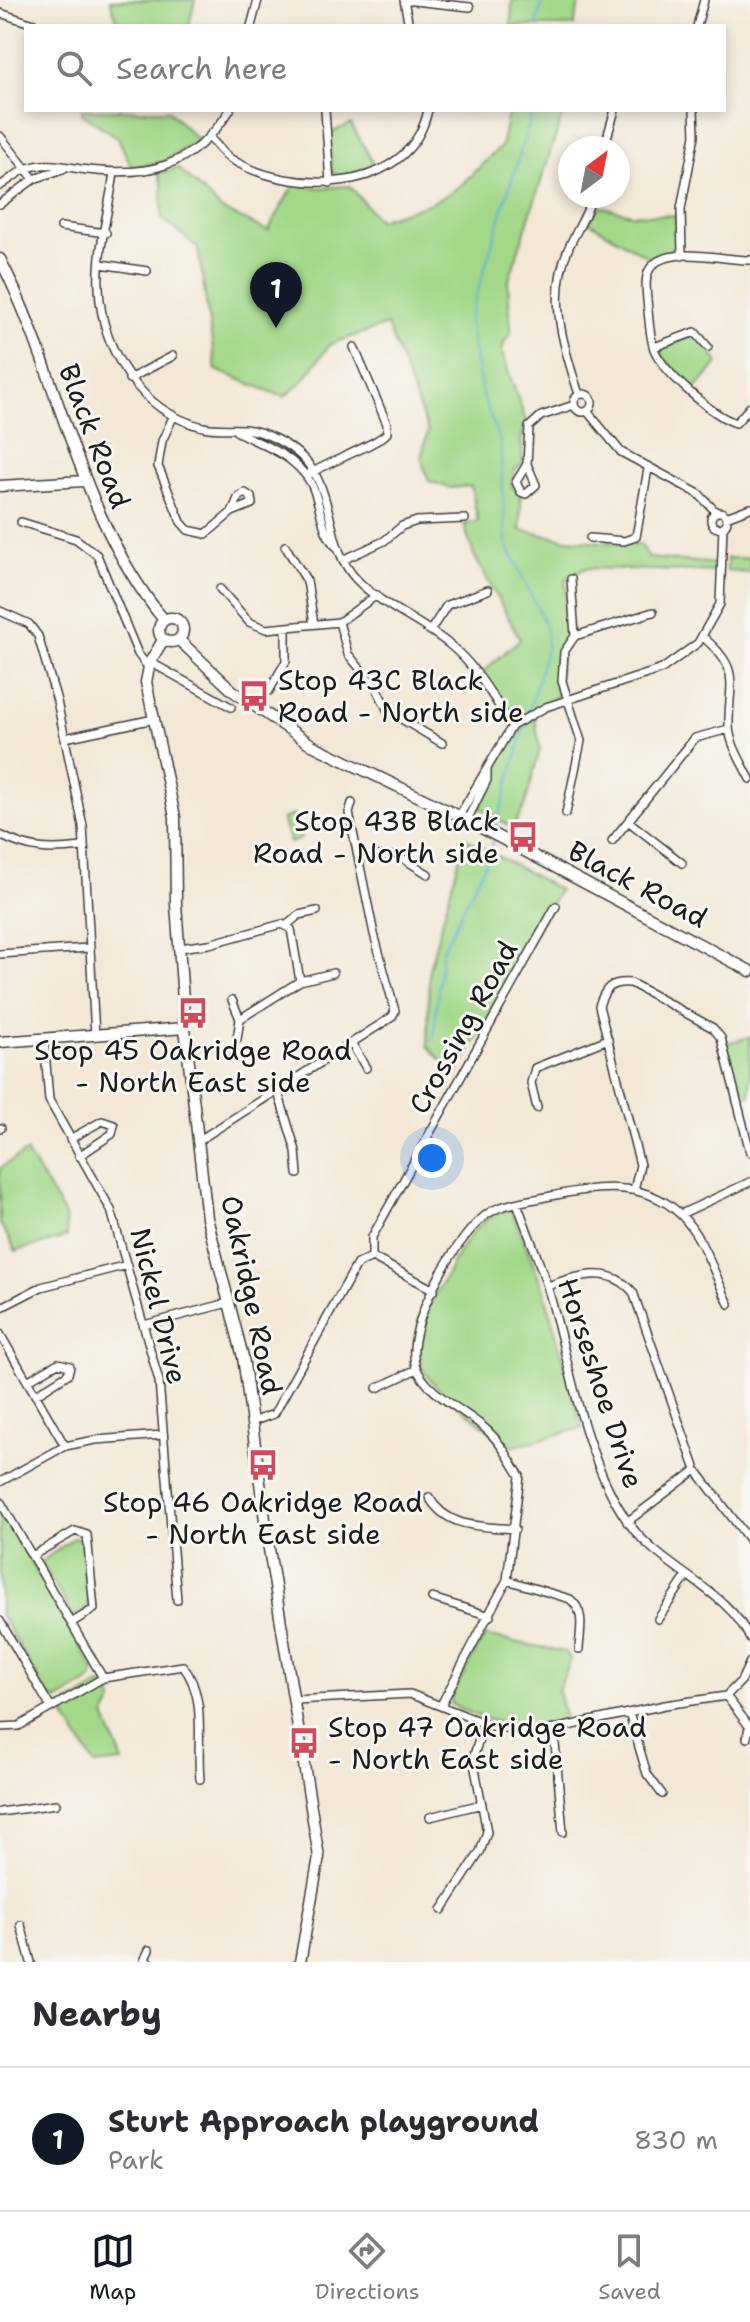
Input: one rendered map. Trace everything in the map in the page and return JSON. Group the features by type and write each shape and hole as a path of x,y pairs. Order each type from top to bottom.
{"street":[{"path":"252,24 258,0"},
{"path":"409,24 404,0 470,7"},
{"path":"698,24 704,0"},
{"path":"0,13 34,24"},
{"path":"0,186 27,168 50,164 114,173 157,169 171,164 209,137 228,112"},
{"path":"325,112 330,183"},
{"path":"209,137 228,158 256,171 330,183 359,178 390,164 414,141 427,112"},
{"path":"607,136 614,112"},
{"path":"682,256 681,209 695,135 694,112"},
{"path":"0,136 34,179"},
{"path":"0,204 34,179 73,168"},
{"path":"114,173 101,264 100,310 119,362 129,379 157,405 174,415 203,427 243,429 267,436 294,451 329,506 343,560 356,579 452,646 477,674 512,726"},
{"path":"527,464 525,442 534,421 574,405 579,394 561,336 557,287 569,245 586,219 589,208"},
{"path":"61,227 106,233"},
{"path":"750,260 682,256 662,259 647,272 654,347 677,379 730,421 736,423 750,407"},
{"name":"Black Road","path":"0,259 24,313 84,481 114,549 141,593 164,620"},
{"path":"101,264 147,271"},
{"path":"654,347 695,332 708,347"},
{"path":"309,474 344,454 380,440 387,433 387,424 354,347"},
{"path":"129,379 173,356"},
{"path":"579,394 591,399 587,411"},
{"path":"574,405 580,412 587,411"},
{"path":"587,411 611,443 648,469 699,494 716,512 726,517 750,508"},
{"path":"174,415 162,441 158,466 181,522 188,530 206,534 232,512"},
{"path":"590,538 624,541 636,537 648,469"},
{"path":"0,486 84,481"},
{"path":"716,512 712,523 723,527"},
{"path":"463,818 512,726 533,713 567,700 662,669 703,637 720,604 726,517"},
{"path":"343,560 384,541 402,526 417,521 465,519"},
{"path":"21,522 76,539 97,555 138,654 149,665 231,707"},
{"path":"285,546 307,581 314,624"},
{"path":"566,813 581,741 567,700 561,662 575,636 571,579"},
{"path":"220,589 249,622 266,629 339,622 377,595"},
{"path":"430,631 447,605 488,590"},
{"path":"0,611 29,624 38,636 65,738 83,826 95,1035"},
{"path":"575,636 653,612"},
{"path":"149,665 163,640 159,626 164,620 178,620 182,625 179,640 163,640"},
{"path":"339,622 348,654 377,689 388,711 442,743"},
{"path":"269,691 286,661 286,628"},
{"path":"703,637 719,651 729,667 733,688 729,729 750,779"},
{"name":"Black Road","path":"179,640 233,691 312,745 463,818 750,971"},
{"name":"Oakridge Road","path":"149,665 146,682 175,817 185,1028 207,1218 243,1357 269,1549 319,1857 300,1962"},
{"path":"65,738 154,719"},
{"path":"612,841 695,738 729,729"},
{"path":"198,1141 352,1044 392,1017 395,1011 374,934 349,813 352,803"},
{"path":"628,821 682,863"},
{"path":"0,835 23,847 43,851 82,847"},
{"path":"358,856 399,856 428,874"},
{"name":"Crossing Road","path":"254,1421 274,1414 357,1264 372,1257 372,1237 556,906"},
{"path":"179,948 287,925 299,915 317,911"},
{"path":"287,925 300,981"},
{"path":"0,954 88,948"},
{"path":"240,1019 300,981 333,973"},
{"path":"634,1190 640,1165 599,1006 606,990 618,982 631,983 713,1028 721,1038 750,1152"},
{"path":"232,1000 240,1019 237,1039"},
{"path":"0,1042 185,1028"},
{"name":"Nickel Drive","path":"44,1039 49,1100 111,1210 159,1381 177,1600"},
{"path":"537,1108 531,1083 535,1068 608,1039"},
{"path":"352,1044 366,1068"},
{"path":"277,1089 296,1151 298,1174"},
{"path":"70,1139 102,1121 114,1125 112,1134 79,1156"},
{"path":"681,1214 750,1182"},
{"path":"441,1705 507,1580 520,1476 492,1434 435,1390 417,1369 412,1347 416,1327 434,1290 475,1224 495,1209 517,1203 594,1187 634,1190 681,1214 729,1304"},
{"name":"Horseshoe Drive","path":"517,1203 547,1286 584,1420 607,1485 642,1542 746,1618 750,1639"},
{"path":"372,1257 434,1290"},
{"path":"0,1308 41,1287 127,1265"},
{"path":"547,1286 593,1273 624,1282 633,1292 696,1470 750,1541"},
{"path":"144,1325 228,1303"},
{"path":"0,1334 65,1446"},
{"path":"27,1381 58,1363 70,1366 68,1374 35,1395"},
{"path":"377,1388 417,1369"},
{"path":"0,1482 65,1446 163,1435"},
{"path":"627,1522 696,1470"},
{"path":"429,1497 436,1509 454,1521 515,1529"},
{"path":"0,1501 103,1678"},
{"path":"32,1556 75,1531 87,1535 94,1609 71,1623"},
{"path":"658,1619 686,1577"},
{"path":"507,1580 570,1599 578,1606 582,1616 579,1649"},
{"path":"432,1598 490,1616"},
{"path":"1,1625 51,1708"},
{"path":"294,1700 410,1694 484,1724 517,1732 554,1732 629,1713 726,1696 741,1681 750,1662"},
{"path":"0,1727 19,1726 103,1678 183,1666 202,1718 197,1747 200,1779"},
{"path":"726,1696 749,1726 747,1738"},
{"path":"629,1713 647,1774 662,1794"},
{"path":"442,1910 480,1852 487,1832 473,1758 484,1724"},
{"path":"554,1732 563,1832"},
{"path":"0,1812 56,1804"},
{"path":"430,1817 482,1804"},
{"path":"21,1925 31,1962"},
{"path":"145,1962 149,1950"}],"green space":[{"path":"110,0 195,0 189,24 118,24"},
{"path":"512,0 580,0 574,24 511,24"},
{"path":"170,112 198,140 161,163 131,166 118,138 82,114"},
{"path":"509,112 563,112 508,283 511,333 504,342 502,353 526,421 521,440 523,463 515,470 511,485 521,497 520,530 565,539 641,545 649,558 718,564 718,572 586,568 565,579 571,635 562,652 558,690 553,701 519,719 510,716 482,673 520,639 474,555 464,525 478,521 471,486 450,488 429,481 421,458 428,431 387,325 330,344 302,382 284,397 216,370 198,248 162,218 162,184 158,173 178,168 222,210 268,231 294,184 320,188 350,186 378,220 445,196 501,147"},
{"path":"351,124 375,166 340,177 332,172 329,137 332,132"},
{"path":"594,208 676,216 677,249 651,259 589,222"},
{"path":"699,334 718,363 694,391 660,355 663,348"},
{"path":"727,558 750,558 750,573 727,571"},
{"path":"535,717 540,749 525,805 513,828 480,808 507,747"},
{"path":"294,815 301,839 290,843 282,819"},
{"path":"465,838 559,890 456,1075 428,1046 429,969"},
{"path":"750,1037 750,1095 740,1097 726,1043"},
{"path":"26,1152 65,1215 67,1237 16,1251 0,1224 0,1168"},
{"path":"511,1209 544,1290 582,1428 507,1448 431,1380 420,1364 416,1347 422,1319 464,1244 484,1221"},
{"path":"0,1509 94,1670 92,1680 58,1700 48,1696 0,1614"},
{"path":"75,1537 84,1542 89,1602 87,1609 73,1616 41,1562"},
{"path":"484,1636 565,1652 571,1660 558,1690 566,1725 507,1725 451,1704 451,1697"},
{"path":"109,1685 113,1701 105,1716 123,1762 95,1765 60,1708 99,1686"}],"waterway":[{"path":"537,24 543,0"},
{"path":"529,712 547,645 545,624 506,543 500,442 482,394 469,320 532,112"},
{"path":"495,831 526,722"},
{"path":"433,1040 442,951 489,856 494,837"}],"place":[{"name":"Sturt Approach playground","path":"276,328"},
{"name":"Stop 43C Black Road - North side","path":"254,696"},
{"name":"Stop 43B Black Road - North side","path":"523,837"},
{"name":"Stop 45 Oakridge Road - North East side","path":"193,1013"},
{"name":"Stop 46 Oakridge Road - North East side","path":"263,1465"},
{"name":"Stop 47 Oakridge Road - North East side","path":"304,1743"}]}
